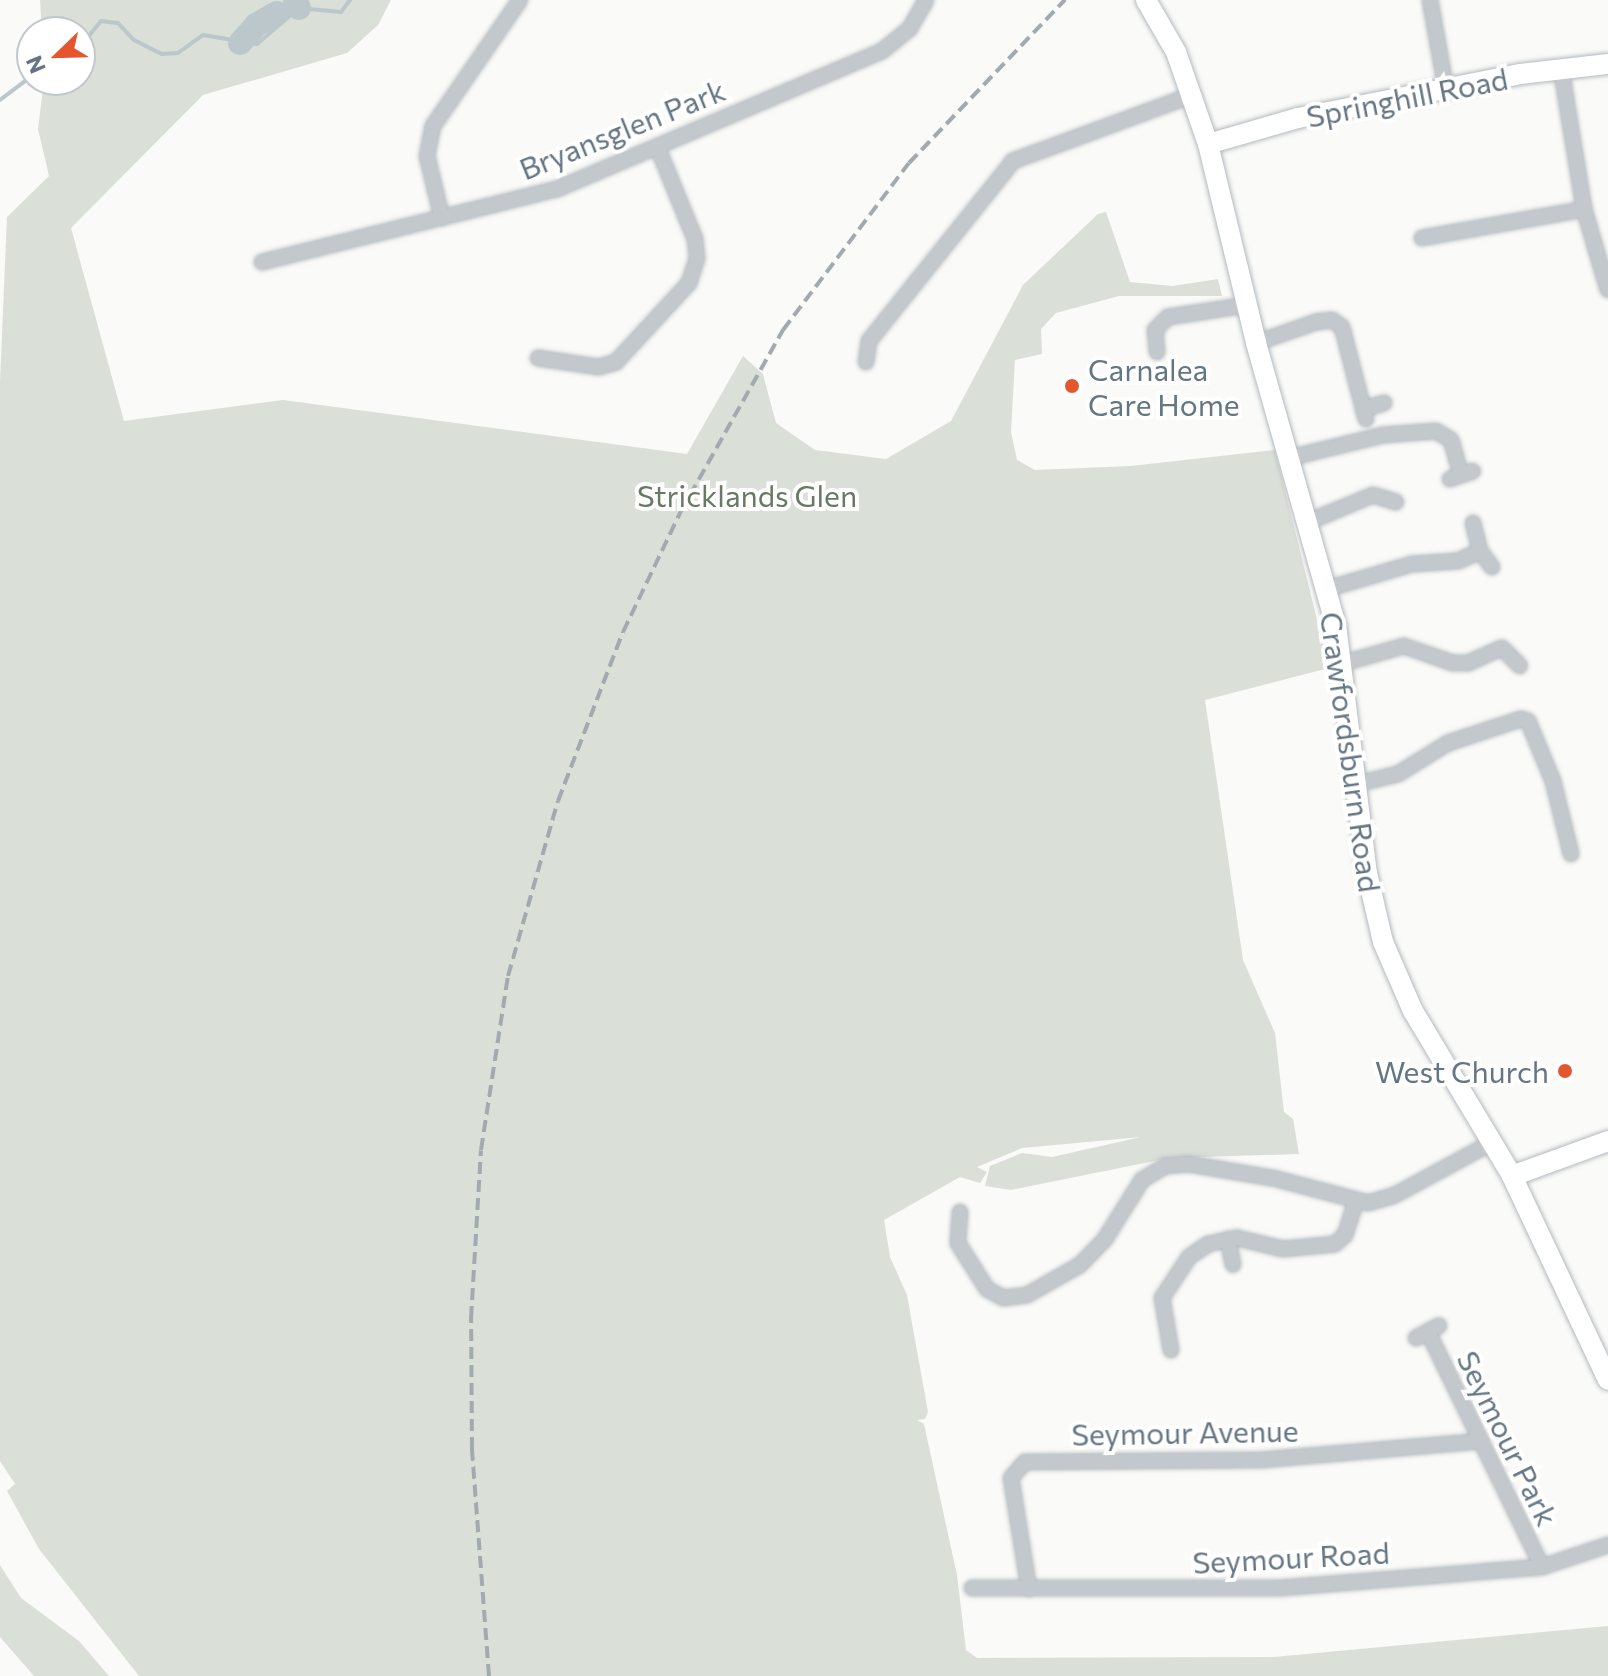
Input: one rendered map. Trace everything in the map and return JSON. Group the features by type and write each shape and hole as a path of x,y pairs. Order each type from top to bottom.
{"main road":[{"name":"Crawfordsburn Road","path":"1146,0 1192,95 1208,144 1256,343 1327,589 1344,663 1369,885 1392,966 1413,1011 1512,1176 1608,1380"},
{"name":"Springhill Road","path":"1208,144 1298,118 1561,68 1608,64"},
{"path":"1512,1176 1608,1141"}],"street":[{"path":"442,218 427,156 433,126 520,0"},
{"name":"Bryansglen Park","path":"262,262 557,189 882,51 910,28 926,0"},
{"path":"1430,0 1446,89"},
{"path":"1561,68 1584,209 1601,242 1608,290"},
{"path":"866,362 869,341 1013,161 1192,95"},
{"path":"538,358 599,367 616,362 689,283 697,258 695,239 657,146"},
{"path":"1422,238 1584,209"},
{"path":"1157,352 1155,330 1168,317 1246,305"},
{"path":"1256,343 1332,320 1342,327 1365,414 1384,403"},
{"path":"1289,458 1383,435 1436,431 1451,440 1462,475"},
{"path":"1308,522 1373,495 1388,496 1396,502"},
{"path":"1473,523 1480,551 1492,567"},
{"path":"1327,589 1412,564 1458,561 1480,551"},
{"path":"1344,663 1404,646 1436,660 1468,663 1502,648 1510,634"},
{"path":"1502,648 1520,666"},
{"path":"1357,784 1398,774 1448,743 1521,719 1528,721 1553,781 1571,854"},
{"path":"960,1212 958,1243 987,1289 1003,1298 1035,1292 1071,1274 1105,1239 1142,1180 1165,1166 1189,1164 1273,1178 1356,1201 1393,1196 1493,1142"},
{"path":"1171,1350 1161,1303 1171,1278 1194,1252 1228,1239 1247,1238 1283,1249 1335,1244 1345,1235 1356,1201"},
{"path":"1228,1239 1233,1265"},
{"name":"Seymour Park","path":"1428,1332 1542,1567"},
{"name":"Seymour Avenue","path":"1029,1589 1011,1478 1025,1462 1261,1460 1481,1441"},
{"name":"Seymour Road","path":"972,1588 1280,1588 1542,1567 1608,1545"}],"green space":[{"name":"Stricklands Glen","path":"40,0 391,0 378,25 347,53 203,95 71,228 124,421 283,400 687,454 743,356 763,374 776,423 815,450 886,459 951,421 1023,285 1098,214 1106,212 1130,282 1173,286 1218,279 1222,296 1119,296 1056,313 1041,329 1042,354 1015,360 1011,432 1017,460 1035,470 1131,466 1275,450 1329,668 1205,700 1243,960 1275,1033 1284,1112 1293,1119 1299,1154 1169,1158 1011,1190 985,1186 990,1166 1022,1153 1052,1157 1141,1137 1022,1148 977,1167 987,1172 980,1183 960,1177 884,1220 890,1257 907,1295 928,1412 925,1419 917,1420 924,1424 957,1575 966,1650 977,1658 1274,1657 1608,1626 1608,1676 139,1676 39,1549 7,1491 15,1484 0,1461 0,382 7,217 49,176 38,129 42,96 96,96 96,16 41,16"},
{"path":"0,1565 21,1598 79,1641 109,1676 34,1676 0,1637"}],"waterway":[{"path":"96,27 101,21 118,23 134,40 162,54 178,53 203,35 257,44 299,8 341,12 350,0"},
{"path":"295,1 299,8"},
{"path":"240,43 256,25 277,13"},
{"path":"0,100 16,88"}],"railway":[{"path":"489,1676 472,1449 471,1318 481,1150 508,976 558,801 623,632 681,511 783,330 909,163 1065,0"}],"place":[{"name":"Carnalea Care Home","path":"1072,386"},
{"name":"West Church","path":"1565,1071"}]}
